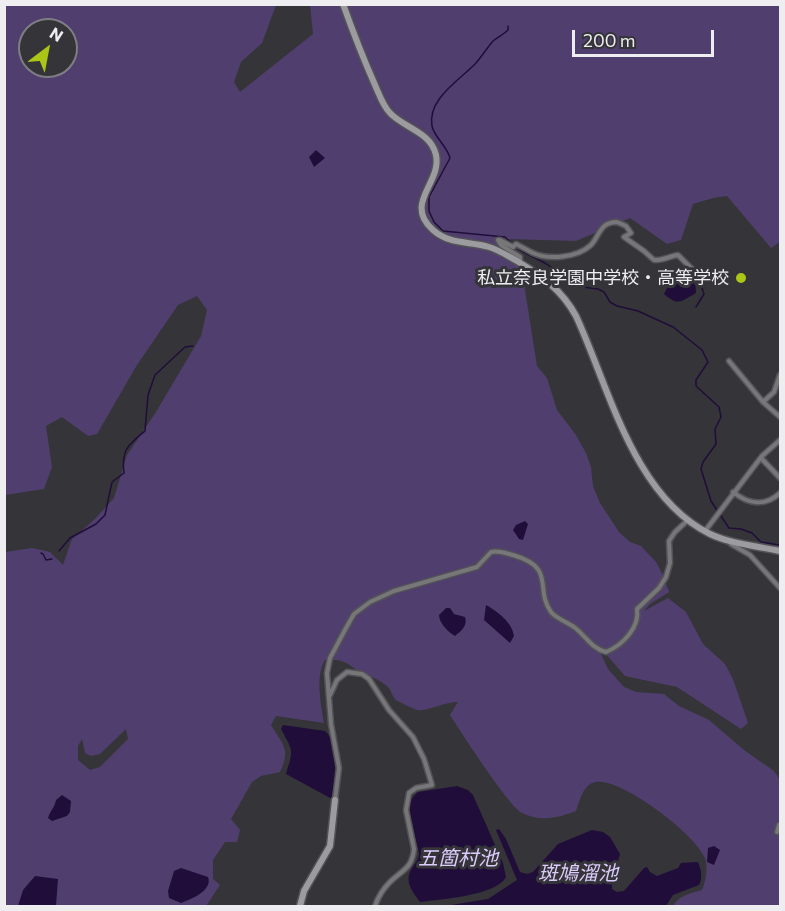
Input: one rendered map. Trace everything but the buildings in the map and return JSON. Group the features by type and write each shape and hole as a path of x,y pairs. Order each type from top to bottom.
{"main road":[{"path":"344,4 357,43 390,113 418,132 433,147 436,167 422,201 422,215 425,221 434,231 450,241 488,247 550,282 567,301 581,326 620,425 662,495 688,520 705,531 719,537 780,551"},
{"path":"300,906 304,891 330,846 335,800"}],"street":[{"path":"520,263 520,257 501,245 498,240 534,254 549,257 566,256 588,247 604,225 617,222 626,226 631,233 624,237 654,260 659,261 668,256 678,255 694,271 698,283"},
{"path":"729,361 763,402 780,417"},
{"path":"763,402 774,392 780,375"},
{"path":"705,531 760,458 780,440"},
{"path":"760,458 780,478"},
{"path":"733,492 746,501 763,502 771,500 780,493"},
{"path":"335,800 339,768 327,673 330,658 341,635 359,609 394,591 477,567 494,550 520,557 536,567 543,581 547,603 553,614 575,628 599,650 606,652 621,642 635,626 638,620 637,609 662,583 670,563 669,541 688,520"},
{"path":"719,537 750,555 780,588"},
{"path":"329,696 337,680 347,672 354,672 369,679 413,738 424,759 432,785 416,788 409,793 406,810 414,849 413,855 404,871 382,892 375,906"},
{"path":"777,832 780,826"}],"shaded area":[{"path":"5,5 276,5 262,43 241,62 234,82 240,92 313,34 310,5 780,5 780,242 771,248 727,196 693,204 681,240 667,244 630,218 576,241 508,239 522,271 537,366 547,378 557,410 586,453 591,467 593,486 600,503 619,532 630,542 641,546 656,562 663,575 669,592 650,604 644,611 668,598 686,612 703,644 725,664 733,679 748,723 741,729 677,687 625,676 604,652 601,654 608,669 624,687 636,692 664,694 679,706 709,720 744,750 774,771 780,780 780,906 673,906 681,897 702,890 705,882 706,862 699,848 673,822 623,789 608,783 596,782 585,789 576,811 549,818 522,813 507,798 450,715 458,702 417,710 396,700 389,688 379,680 339,660 325,660 320,674 324,723 276,716 271,725 284,747 283,764 280,772 261,776 252,782 231,819 240,830 237,842 225,842 213,860 213,879 220,885 206,906 5,906 5,552 32,548 50,552 63,565 72,539 114,498 127,455 156,412 201,336 207,310 197,296 178,305 137,365 97,434 88,436 62,417 46,426 52,467 44,489 5,495","holes":["126,729 128,739 100,767 90,770 78,760 78,746 82,739 85,753 91,756 100,754"]}],"water":[{"path":"316,150 325,158 314,167 309,157"},
{"path":"692,273 696,293 677,302 664,294 667,288"},
{"path":"525,521 528,524 523,540 519,539 513,530 516,525"},
{"path":"486,605 500,614 510,626 514,636 510,643 484,620"},
{"path":"446,608 450,608 454,614 465,617 466,620 465,626 455,636 444,627 439,618"},
{"path":"283,725 325,731 330,737 335,753 332,799 286,774 291,750 281,729"},
{"name":"五箇村池","path":"457,786 468,790 473,795 503,863 506,877 500,883 480,892 420,902 409,880 410,872 419,854 410,814 410,800 418,792"},
{"path":"62,795 71,801 70,812 67,816 52,821 48,818 56,800"},
{"name":"斑鳩溜池","path":"499,829 506,839 520,872 527,874 533,872 558,844 592,830 603,832 610,837 620,854 612,884 612,889 617,892 624,891 647,867 657,876 678,868 681,863 698,862 701,873 700,882 699,885 673,895 666,906 445,906 488,899 517,880 496,830"},
{"path":"714,846 720,850 714,865 707,862 708,848"},
{"path":"181,868 208,877 209,882 205,890 181,903 169,898 168,891 174,871"},
{"path":"35,876 58,879 56,906 18,906 23,890"}],"waterway":[{"path":"508,26 508,30 493,41 476,63 446,91 435,107 432,116 433,130 450,158 429,197 429,211 434,222 443,231 505,237 512,244"},
{"path":"516,247 557,272 570,275 575,286 598,289 617,306 638,311 673,327 702,350 708,362 696,380 696,386 719,407 721,417 715,429 716,444 703,462 701,469 711,501 729,528 752,533 761,542 779,545"},
{"path":"696,285 701,285 704,294 696,307"},
{"path":"59,551 70,538 96,524 105,515 112,482 124,473 125,453 134,440 145,431 148,395 155,375 185,347 193,346"},
{"path":"41,553 46,560 52,559"}],"place":[{"name":"私立奈良学園中学校・高等学校","path":"741,278"}]}
